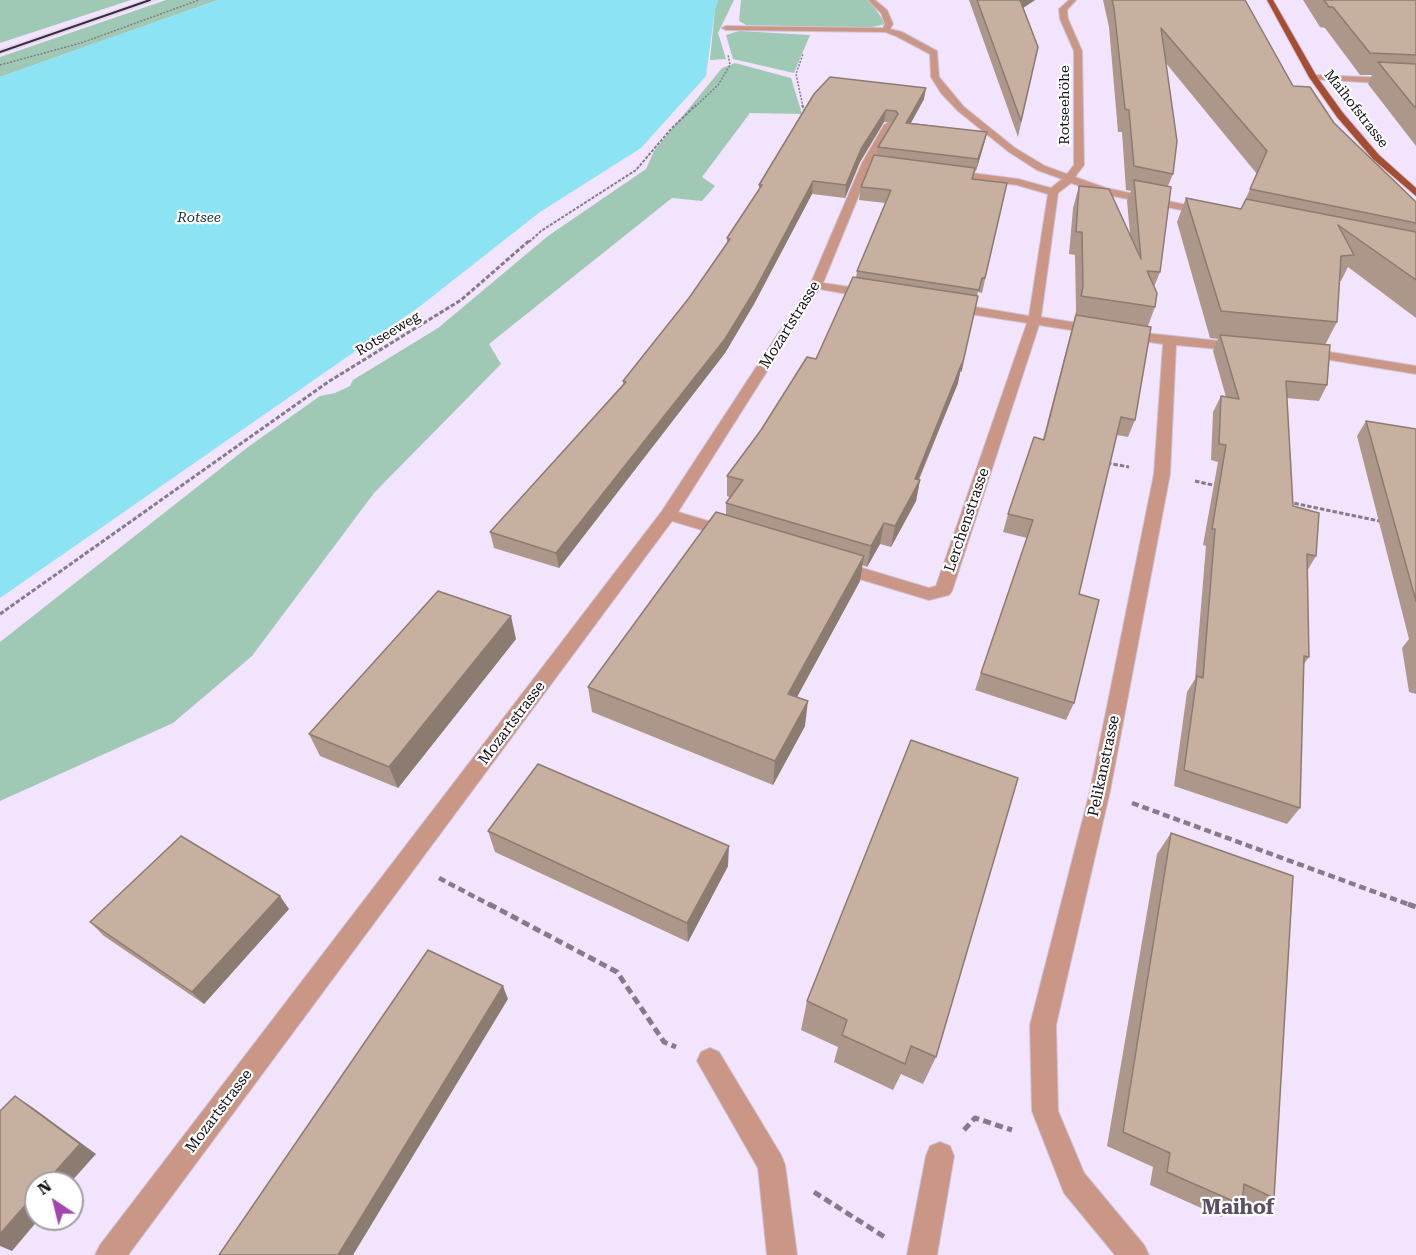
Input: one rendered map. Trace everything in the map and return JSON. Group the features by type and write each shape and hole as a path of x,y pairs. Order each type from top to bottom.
{"main road":[{"name":"Maihofstrasse","path":"1270,0 1313,77 1358,137 1390,171 1416,193"}],"street":[{"path":"871,0 884,12 889,24 886,30"},
{"name":"Rotseehöhe","path":"1069,179 1079,165 1078,51 1064,19 1063,9 1073,0"},
{"path":"726,28 886,30 917,42 934,53 935,77 944,91 961,109 1012,150 1041,168 1103,191 1219,214"},
{"path":"1313,77 1416,82"},
{"name":"Mozartstrasse","path":"110,1255 668,515 816,285 889,125"},
{"path":"937,171 1018,182 1053,192 1069,179"},
{"name":"Lerchenstrasse","path":"827,563 928,594 943,591 1034,321 1053,192"},
{"path":"816,285 885,296"},
{"path":"942,306 1170,342 1251,348"},
{"name":"Pelikanstrasse","path":"1134,1255 1074,1183 1045,1111 1043,1025 1100,791 1162,474 1170,342"},
{"path":"1297,352 1416,369"},
{"path":"668,515 747,539"},
{"path":"710,1061 771,1165 782,1255"},
{"path":"921,1255 940,1156"}],"path":[{"path":"0,65 81,43 199,0"},
{"name":"Rotseeweg","path":"0,614 328,382 461,300 541,231 636,170 670,129 718,85 730,65 723,36 726,28"},
{"path":"807,114 803,109 796,74 813,28"},
{"path":"1106,463 1220,487"},
{"path":"1278,499 1393,524"},
{"path":"1100,791 1416,907"},
{"path":"408,862 617,972 664,1042 710,1061"},
{"path":"940,1156 975,1118 1059,1146"},
{"path":"771,1165 892,1242"}],"shaded area":[{"path":"143,0 159,0 0,55 0,49"}],"green space":[{"path":"0,0 131,0 0,43"},
{"path":"166,0 218,0 0,77 0,57"},
{"path":"718,0 734,0 718,33 726,59 710,60 715,9"},
{"path":"741,0 869,0 886,24 867,28 746,25 739,21"},
{"path":"739,31 810,35 794,73 733,59 726,35"},
{"path":"735,63 791,78 802,114 750,113 702,177 715,186 702,201 672,198 489,344 501,364 374,493 252,656 173,723 0,801 0,642 248,447 320,396 335,393 350,386 353,380 438,328 548,236 646,169 654,151 722,68"}],"water":[{"name":"Rotsee","path":"218,0 718,0 706,76 641,148 540,212 419,307 0,598 0,77"}],"building":[{"path":"977,0 1020,0 1038,47 1021,121"},
{"path":"1112,0 1245,0 1293,86 1310,87 1334,123 1416,202 1416,223 1250,189 1267,151 1161,28 1177,141 1173,174 1134,166 1129,110 1125,109"},
{"path":"1324,0 1416,0 1416,55 1370,53 1333,7 1329,7"},
{"path":"1378,62 1416,64 1416,108 1412,104"},
{"path":"830,77 926,88 906,123 987,132 978,159 878,147 898,114 896,111 886,110 861,149 846,185 813,181 755,290 725,339 556,553 490,532 626,382 623,381 689,298 730,239 727,238 762,185 759,185 814,94"},
{"path":"874,155 975,168 972,179 1007,183 985,278 982,278 979,290 857,271 891,190 861,187"},
{"path":"1134,180 1171,187 1160,272 1147,271 1157,293 1155,307 1081,296 1083,287 1082,232 1076,232 1079,186 1109,189 1141,259"},
{"path":"1186,198 1241,209 1246,199 1416,232 1416,280 1338,225 1354,255 1341,256 1337,322 1221,311"},
{"path":"853,277 978,296 961,371 962,363 915,479 920,480 895,526 884,523 871,546 726,503 743,480 727,476 761,430 807,357 816,359"},
{"path":"1076,315 1151,327 1135,420 1121,417 1079,594 1099,600 1074,703 981,673 1033,520 1008,514 1034,437 1044,440"},
{"path":"1220,335 1330,345 1327,385 1286,381 1293,506 1319,513 1316,556 1307,554 1309,657 1304,656 1300,808 1184,770 1197,676 1203,678 1215,529 1212,529 1226,445 1219,444 1221,396 1239,399"},
{"path":"1366,421 1416,429 1416,601"},
{"path":"716,512 864,556 788,694 808,701 775,761 588,687"},
{"path":"438,591 511,616 389,767 309,734"},
{"path":"911,740 1018,778 936,1057 911,1046 905,1064 842,1035 847,1020 807,1001"},
{"path":"538,764 729,846 687,923 488,831"},
{"path":"1171,833 1293,876 1274,1198 1244,1184 1242,1205 1167,1172 1170,1153 1123,1132"},
{"path":"181,836 280,896 192,992 90,922"},
{"path":"428,950 503,986 338,1255 219,1255"},
{"path":"15,1096 80,1144 56,1171 24,1171 24,1207 0,1234 0,1111"}],"railway":[{"path":"0,52 150,0"}],"district":[{"name":"Maihof","path":"1238,1208"}]}
